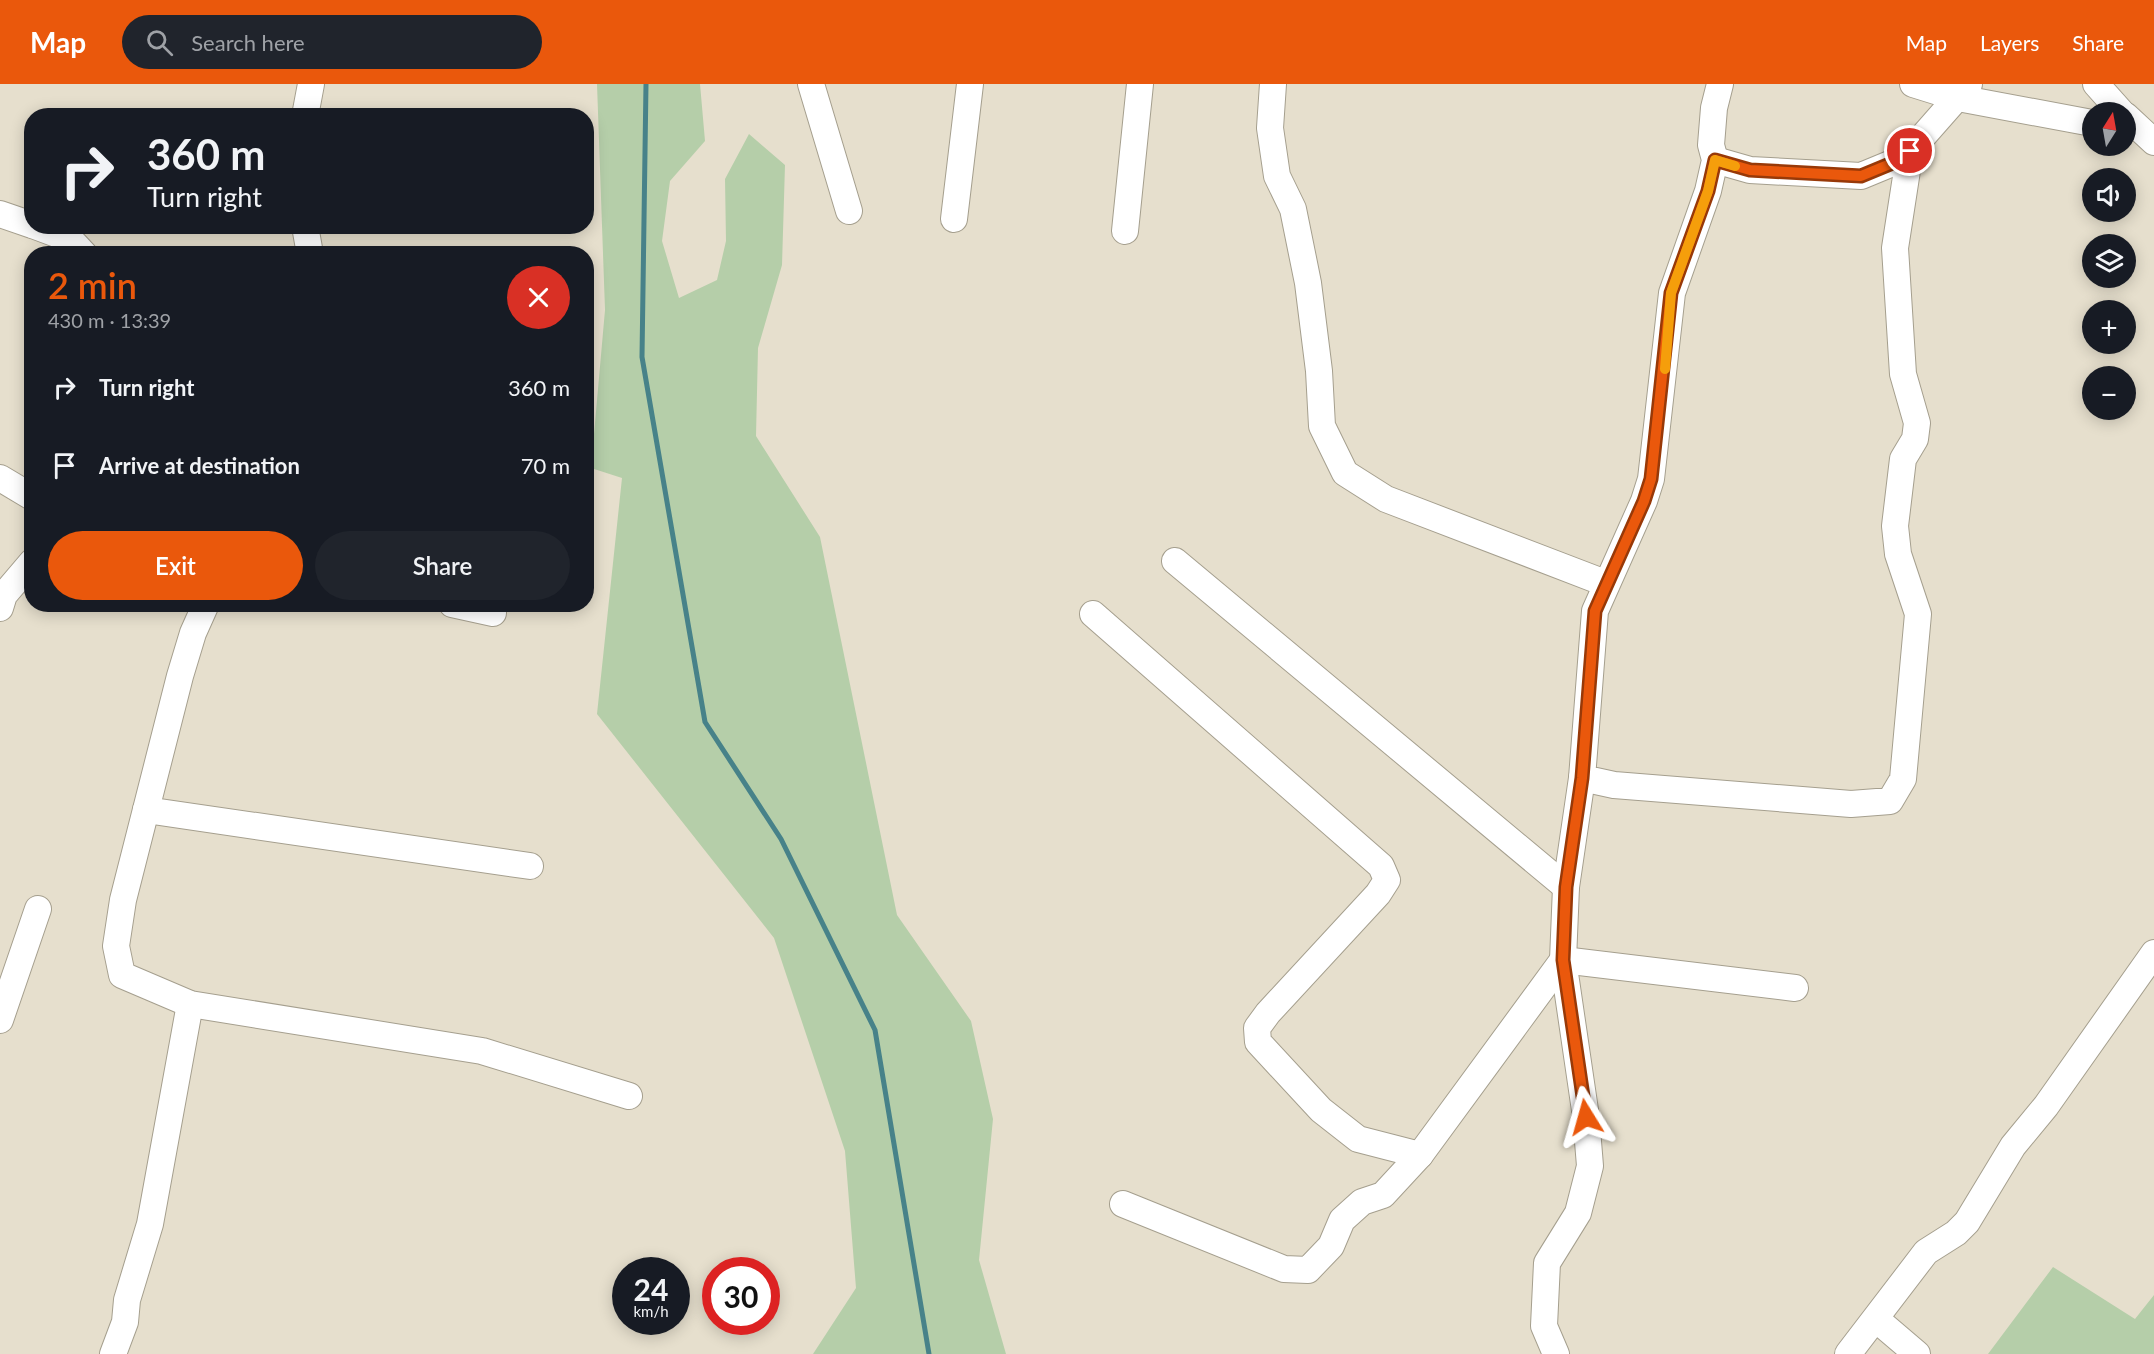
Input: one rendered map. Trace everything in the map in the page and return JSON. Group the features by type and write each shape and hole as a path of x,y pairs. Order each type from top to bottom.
{"street":[{"path":"306,108 311,84"},
{"path":"811,84 849,211"},
{"path":"954,219 970,84"},
{"path":"1125,231 1140,84"},
{"path":"1273,84 1270,128 1277,176 1293,209 1308,283 1320,371 1322,426 1345,473 1386,499 1605,583"},
{"path":"1556,1354 1544,1326 1547,1263 1578,1213 1590,1166 1586,1117 1563,960 1566,887 1582,778 1595,611 1605,583 1644,501 1651,479 1671,293 1708,191 1715,160 1711,145 1714,108 1720,84"},
{"path":"1913,84 1963,91 2082,121"},
{"path":"2096,84 2112,102"},
{"path":"1715,160 1750,170 1861,176 1890,164 1910,151 1963,91"},
{"path":"1582,778 1614,785 1851,804 1890,801 1903,779 1918,614 1898,554 1895,526 1903,459 1915,440 1917,423 1903,374 1895,248 1910,151"},
{"path":"0,214 24,223"},
{"path":"56,234 70,239 77,246"},
{"path":"0,478 24,492"},
{"path":"1174,561 1566,887"},
{"path":"0,608 4,595 24,571"},
{"path":"202,612 193,633 180,676 123,900 116,946 122,975 190,1004 482,1051 629,1096"},
{"path":"488,612 493,613"},
{"path":"1093,614 1382,866 1387,880 1378,894 1268,1013 1257,1028 1258,1042 1321,1110 1358,1139 1420,1155"},
{"path":"146,810 530,866"},
{"path":"0,1020 4,995 38,909"},
{"path":"1848,1354 1926,1252 1956,1233 1967,1222 2013,1146 2046,1106 2154,953"},
{"path":"1123,1204 1284,1269 1308,1270 1330,1246 1342,1220 1362,1202 1383,1195 1420,1155 1563,960"},
{"path":"1563,960 1795,988"},
{"path":"113,1354 124,1322 150,1224 190,1004"},
{"path":"1876,1319 1917,1354"}],"green space":[{"path":"597,84 700,84 705,141 670,181 662,241 679,298 717,280 726,241 725,179 749,134 785,165 782,265 758,348 756,436 820,537 897,915 971,1021 993,1119 979,1260 1006,1354 813,1354 856,1288 845,1151 774,938 597,714 622,478 594,469 594,434 605,310"},
{"path":"2053,1267 2135,1319 2154,1295 2154,1354 1988,1354"}],"waterway":[{"path":"646,84 642,357 705,722 781,839 875,1030 929,1354"}],"slow traffic":[{"path":"1665,369 1667,319 1671,293 1677,271 1708,191 1715,160 1735,166"}],"route":[{"path":"1586,1117 1563,960 1566,887 1582,778 1595,611 1605,583 1644,501 1651,479 1664,376 1667,319 1677,271 1708,191 1715,160 1750,170 1861,176 1890,164 1910,151"}]}
